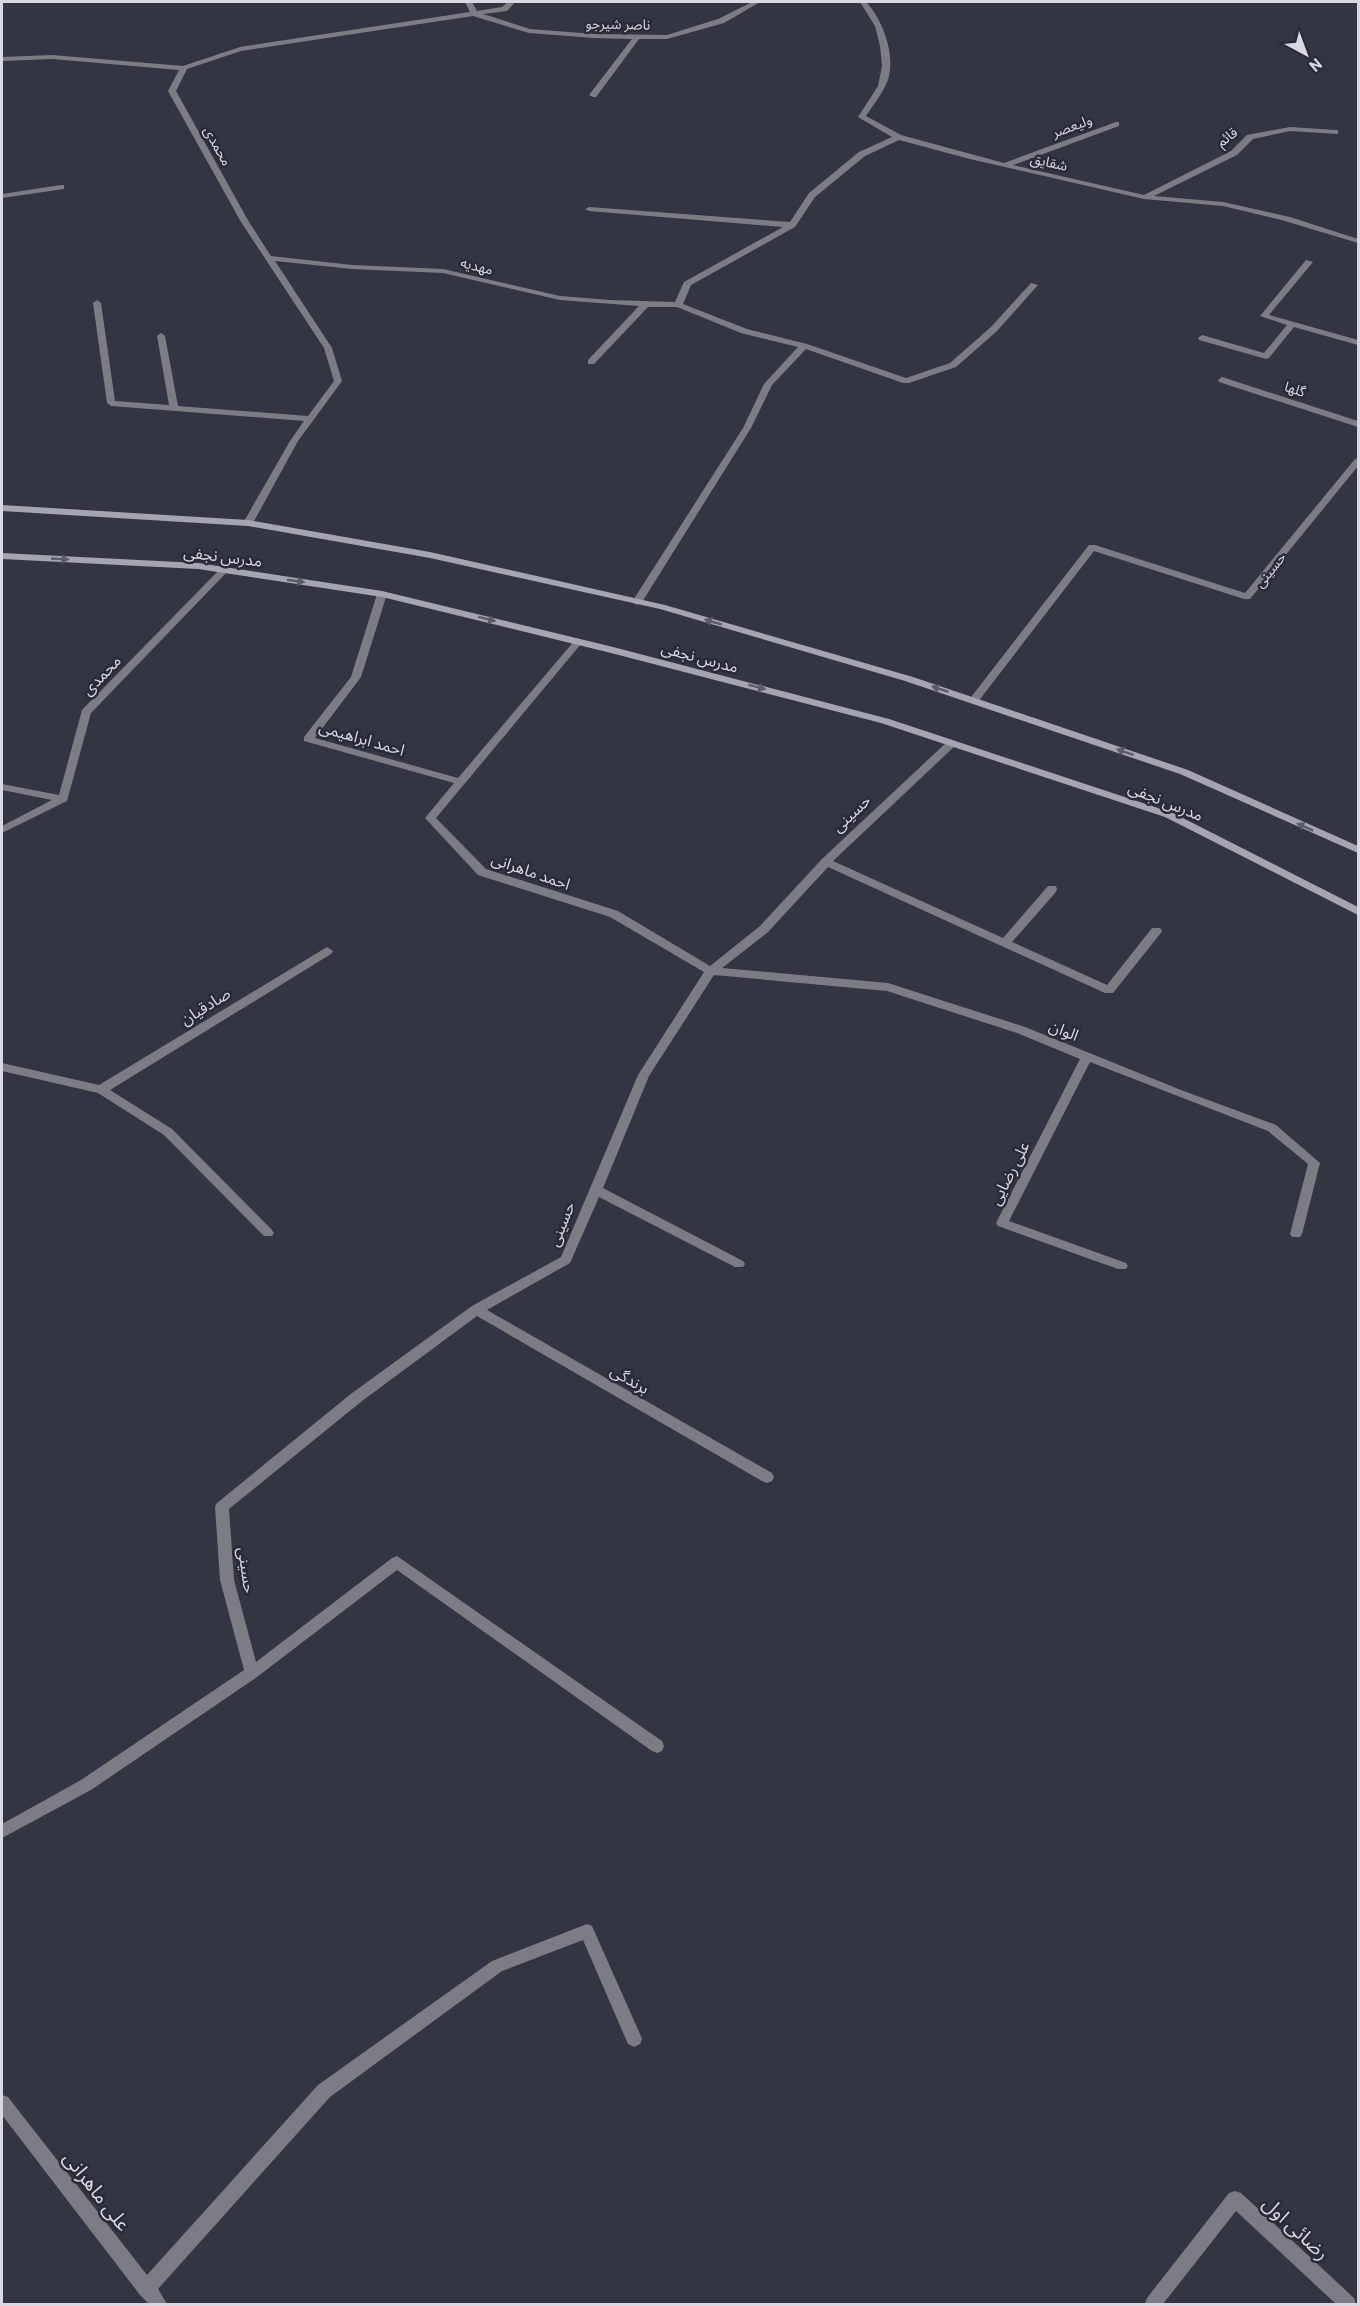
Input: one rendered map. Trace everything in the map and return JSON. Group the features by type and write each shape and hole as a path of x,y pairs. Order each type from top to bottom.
{"main road":[{"name":"مدرس نجفی","path":"2,508 248,523 430,555 637,602 898,676 1184,772 1359,850"},
{"name":"مدرس نجفی","path":"2,556 186,566 382,594 885,721 1169,815 1359,911"}],"street":[{"path":"469,2 475,14"},
{"path":"2,59 52,57 184,68 240,49 504,9 512,2"},
{"name":"ناصر شیرجو","path":"475,14 529,31 667,37 721,21 756,2"},
{"name":"شقایق","path":"863,2 873,10 882,39 885,77 862,117 898,136 1004,165 1144,198 1223,204 1287,219 1359,241"},
{"path":"593,95 637,37"},
{"name":"محمدی","path":"184,68 172,91 245,222 328,348 338,381 308,419 248,523"},
{"name":"ولیعصر","path":"1004,165 1116,124"},
{"name":"قائم","path":"1144,198 1234,153 1250,137 1290,129 1335,132"},
{"path":"678,305 687,284 792,225 812,195 862,154 898,136"},
{"path":"2,196 61,187"},
{"path":"589,209 792,225"},
{"name":"مهدیه","path":"269,258 352,267 443,271 560,298 678,305 744,331 804,346 906,381 953,365 994,329 1034,285"},
{"path":"1309,262 1264,316 1359,343"},
{"path":"97,303 111,404 308,419"},
{"path":"591,362 645,304"},
{"path":"1202,338 1266,356 1292,324"},
{"path":"161,336 174,409"},
{"path":"637,602 747,428 768,384 804,346"},
{"name":"گلها","path":"1222,380 1359,424"},
{"name":"حسینی","path":"973,700 1092,547 1248,597 1359,461"},
{"name":"محمدی","path":"63,799 86,712 224,570"},
{"name":"احمد ابراهیمی","path":"382,594 356,677 308,740 461,782"},
{"name":"احمد ماهرانی","path":"578,642 430,818 482,872 614,914 711,971"},
{"name":"حسینی","path":"252,1673 227,1580 222,1507 357,1397 476,1310 566,1260 645,1075 711,971 764,929 826,862 952,743"},
{"path":"2,787 63,799"},
{"path":"2,831 63,799"},
{"path":"826,862 1109,990 1156,931"},
{"path":"1005,943 1052,889"},
{"name":"صادقیان","path":"101,1090 327,951"},
{"name":"الوان","path":"711,971 888,987 1021,1030 1272,1128 1314,1162 1296,1234"},
{"name":"علی رضایی","path":"1088,1057 1002,1223 1122,1266"},
{"path":"2,1067 101,1090 168,1132 268,1233"},
{"path":"595,1189 739,1264"},
{"name":"برندگی","path":"476,1310 767,1477"},
{"path":"2,1831 86,1785 252,1673 397,1562 657,1746"},
{"path":"146,2289 324,2091 496,1966 586,1931 634,2038"},
{"name":"علی ماهرانی","path":"2,2103 159,2304"},
{"name":"رضائی اول","path":"1153,2304 1235,2199 1348,2304"}]}
